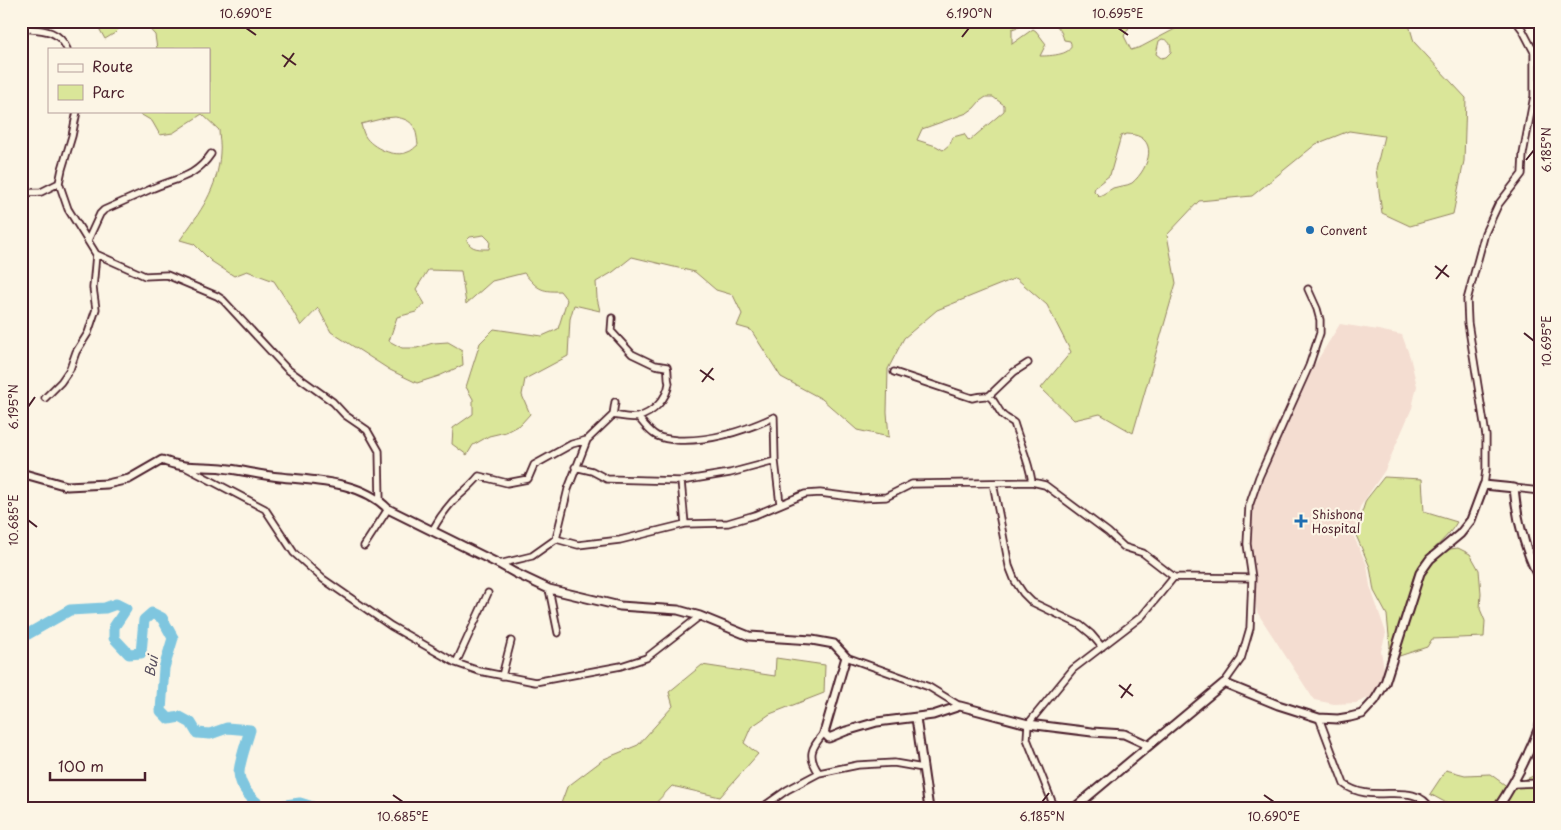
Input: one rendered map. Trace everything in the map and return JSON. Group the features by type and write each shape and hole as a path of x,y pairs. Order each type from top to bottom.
{"street":[{"path":"1224,683 1278,705 1319,718 1338,719 1362,714 1375,700 1385,683 1420,573 1430,559 1460,534 1471,520 1484,485 1486,436 1468,323 1467,300 1485,233 1498,204 1522,174 1524,154 1537,96 1534,52 1516,21"},
{"path":"21,28 51,32 64,41 67,48"},
{"path":"1534,52 1540,43"},
{"path":"45,398 61,382 70,369 76,352 88,333 96,309 93,288 96,254 68,210 58,183 78,112"},
{"path":"88,240 100,214 104,210 153,188 186,177 205,164 211,154"},
{"path":"21,193 41,192 58,183"},
{"path":"96,254 145,276 167,275 223,300 288,370 333,402 345,415 368,430 379,452 380,501"},
{"path":"1073,809 1224,683 1241,659 1250,628 1252,578 1247,544 1249,506 1259,477 1309,366 1320,333 1320,320 1308,288"},
{"path":"612,318 611,332 632,354 655,365 667,367 669,373 669,386 662,401 651,410 638,417 628,418 613,415"},
{"path":"989,396 1014,372 1028,363"},
{"path":"894,372 972,398 989,396 1001,414 1014,423 1029,464 1032,482"},
{"path":"499,564 532,556 556,539 568,489 587,440 613,415 615,402"},
{"path":"638,417 655,435 665,439 687,440 739,432 774,417 775,461 780,504"},
{"path":"432,531 453,502 471,487 479,476 507,484 528,479 534,465 572,444 587,440"},
{"path":"21,473 67,486 107,484 129,479 162,460 187,468 265,509 294,553 323,579 391,626 456,663 502,676 535,682 630,663 646,658 700,616"},
{"path":"576,467 592,471 608,479 681,481 730,474 775,461"},
{"path":"187,468 221,468 279,477 323,481 346,486 380,501 388,509 549,589 620,606 678,610 700,616 750,636 812,640 834,644 846,657 929,687 960,706 1028,724 1124,734 1148,745"},
{"path":"681,481 685,524"},
{"path":"556,539 578,545 611,541 685,524 728,523 755,515 805,494 820,493 859,498 886,497 912,484 1032,482 1045,485 1108,532 1124,547 1143,554 1174,577 1252,578"},
{"path":"993,483 1008,566 1022,593 1032,602 1080,625 1102,647"},
{"path":"1484,485 1540,491"},
{"path":"1514,488 1522,536 1540,580"},
{"path":"364,546 388,509"},
{"path":"1055,809 1027,739 1028,724 1073,669 1142,616 1174,577"},
{"path":"549,589 558,633"},
{"path":"456,663 488,593"},
{"path":"502,676 511,641"},
{"path":"819,773 812,763 812,752 816,742 824,733 846,657"},
{"path":"824,733 829,738 877,722 933,715 960,706"},
{"path":"916,718 929,809"},
{"path":"1319,718 1340,776 1344,784 1351,790 1365,794 1413,794 1427,801 1431,809"},
{"path":"1497,809 1514,784 1531,750 1540,724"},
{"path":"760,809 787,790 819,773 858,765 894,763 923,768"},
{"path":"1514,784 1540,783"}],"shaded area":[{"name":"Shishong Hospital","path":"1340,324 1402,335 1417,386 1412,408 1385,470 1360,507 1353,535 1367,565 1370,586 1386,633 1381,651 1386,681 1373,696 1356,703 1334,704 1314,700 1257,612 1246,548 1246,503 1270,436"}],"green space":[{"path":"95,21 127,21 115,33 105,39"},
{"path":"142,21 999,21 1002,25 1008,21 1035,21 1012,29 1012,44 1033,29 1046,44 1040,56 1049,56 1066,52 1071,46 1070,41 1064,40 1060,30 1047,21 1134,21 1124,36 1131,50 1141,47 1190,21 1408,21 1414,42 1466,98 1464,161 1453,214 1410,226 1382,213 1376,169 1384,136 1349,131 1316,144 1252,196 1199,201 1167,235 1176,283 1133,433 1100,414 1074,420 1041,388 1071,352 1047,305 1016,278 937,310 904,338 888,369 887,412 889,437 857,430 822,399 781,377 751,330 737,326 742,314 733,295 716,290 695,272 632,257 596,282 600,311 574,305 570,319 568,356 525,379 522,395 530,414 521,424 506,432 489,436 473,445 467,455 452,444 453,428 473,414 473,399 466,387 480,343 494,329 542,336 558,329 567,300 560,291 548,291 539,288 524,273 492,281 466,304 461,271 428,270 416,289 425,304 416,312 397,317 389,341 402,348 417,348 433,343 448,342 462,350 463,365 417,383 390,370 331,332 318,308 301,326 274,281 247,271 234,276 211,261 194,244 180,240 207,200 216,178 220,150 219,130 202,114 173,133 160,135 152,121 137,112 210,112 210,48 157,48 155,35","holes":["1162,39 1170,43 1171,52 1166,57 1161,58 1156,54 1159,41","986,97 993,97 1004,105 1004,111 969,141 964,134 953,137 950,144 943,150 917,140 922,129 967,113","395,117 410,122 416,133 418,145 403,154 391,153 378,148 365,136 361,124","1127,134 1144,140 1148,146 1147,161 1138,177 1132,183 1113,188 1099,196 1094,191 1095,187 1110,175 1121,136","484,235 490,241 489,249 479,249 471,246 467,240 470,237"]},
{"path":"1384,477 1422,479 1424,512 1457,522 1418,567 1411,586 1417,592 1423,570 1441,552 1458,548 1470,554 1479,570 1480,609 1485,621 1484,637 1432,639 1427,647 1387,660 1390,646 1387,615 1374,591 1370,567 1355,533 1366,500"},
{"path":"776,658 825,665 824,693 770,714 751,727 744,743 758,754 720,797 672,786 650,809 559,809 567,787 604,759 638,745 673,706 669,692 702,665 775,676"},
{"path":"1446,770 1465,775 1490,774 1508,787 1540,773 1540,795 1526,809 1452,809 1452,806 1430,794"}],"waterway":[{"name":"Bui","path":"21,638 70,610 105,608 116,604 126,609 114,627 114,638 129,654 141,653 144,620 152,613 162,618 173,638 164,668 161,711 169,719 180,717 191,723 197,733 210,734 227,728 250,730 239,769 240,779 248,794 264,808 300,803 319,809"}],"place":[{"name":"Convent","path":"1310,230"},
{"name":"Shishong Hospital","path":"1301,521"}]}
